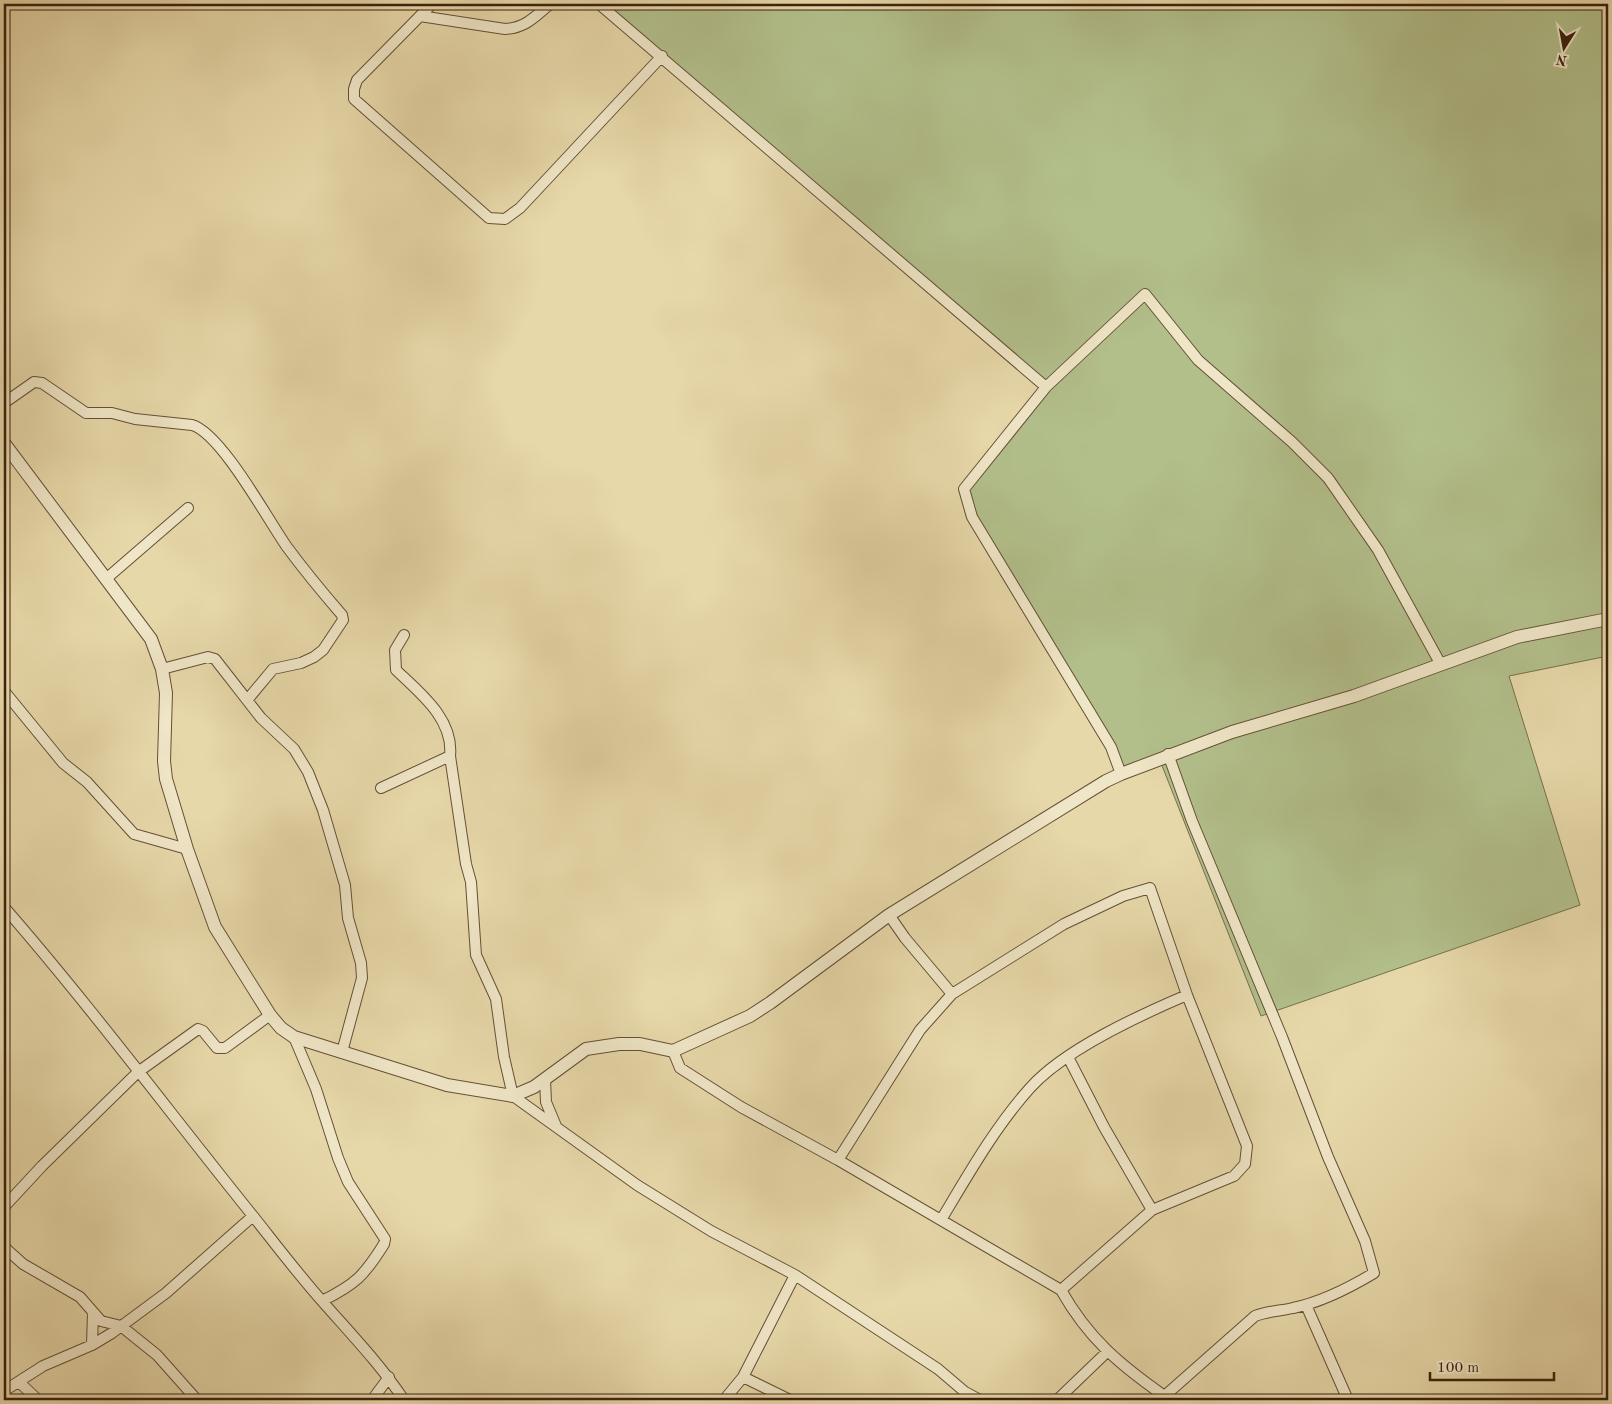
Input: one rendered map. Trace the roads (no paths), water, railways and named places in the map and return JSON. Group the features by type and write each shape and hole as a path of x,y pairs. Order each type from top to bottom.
{"street":[{"path":"432,4 357,80 354,89 354,99 489,218 505,219 520,208 662,56"},
{"path":"420,16 505,29 516,28 527,24 550,4"},
{"path":"599,4 662,56 1046,387"},
{"path":"1122,774 1111,747 972,517 964,498 964,489 1046,387 1145,294 1198,360 1292,442 1328,478 1378,550 1440,663"},
{"path":"4,403 34,382 42,383 86,413 112,413 135,420 192,425 201,427 206,432 234,466 287,547 342,616 343,620 323,650 301,663 273,669 248,699"},
{"path":"4,443 151,639 162,669 167,700 164,762 166,779 188,849 215,927 270,1015 281,1028 294,1037 447,1085 513,1096 676,1210 795,1275 938,1370 965,1392 980,1400"},
{"path":"107,578 188,508"},
{"path":"513,1096 534,1087 586,1049 602,1045 640,1044 673,1051 750,1016 889,915 1106,781 1122,774 1168,754 1232,732 1354,696 1440,663 1526,635 1608,619"},
{"path":"404,635 395,650 396,670 436,710 448,731 466,864 471,882 476,955 496,1000 504,1057 513,1096"},
{"path":"162,669 208,657 215,659 261,718 294,749 308,772 323,810 345,886 348,918 362,972 342,1052"},
{"path":"4,691 63,763 87,782 134,834 188,849"},
{"path":"673,1051 680,1068 741,1107 838,1160 1061,1290 1082,1325 1130,1372 1162,1398 1255,1316 1270,1311 1306,1305 1348,1289 1374,1273 1372,1263 1229,906 1192,821 1168,754"},
{"path":"381,788 450,756"},
{"path":"838,1160 920,1030 952,994 1064,924 1123,896 1150,888 1187,995 1246,1146 1245,1164 1234,1176 1152,1210 1061,1290"},
{"path":"4,907 66,978 253,1216 322,1301 348,1327 389,1377 404,1400"},
{"path":"889,915 905,938 952,994"},
{"path":"941,1220 1005,1120 1031,1087 1068,1057 1141,1014 1187,995"},
{"path":"4,1207 48,1159 138,1072 198,1030 204,1031 217,1048 225,1048 270,1015"},
{"path":"294,1037 316,1090 338,1158 348,1182 385,1239 384,1244 366,1273 351,1287 322,1301"},
{"path":"1068,1057 1104,1127 1152,1210"},
{"path":"546,1079 546,1102 558,1129"},
{"path":"4,1391 43,1366 92,1345 121,1326 166,1293 253,1216"},
{"path":"4,1247 23,1264 80,1297 101,1321 121,1326 157,1355 197,1400"},
{"path":"724,1400 743,1377 795,1275"},
{"path":"1306,1305 1348,1400"},
{"path":"92,1345 93,1312"},
{"path":"1057,1400 1108,1351"},
{"path":"372,1400 389,1377"},
{"path":"743,1377 790,1400"},
{"path":"19,1382 38,1400"},
{"path":"958,1400 965,1392"}]}
